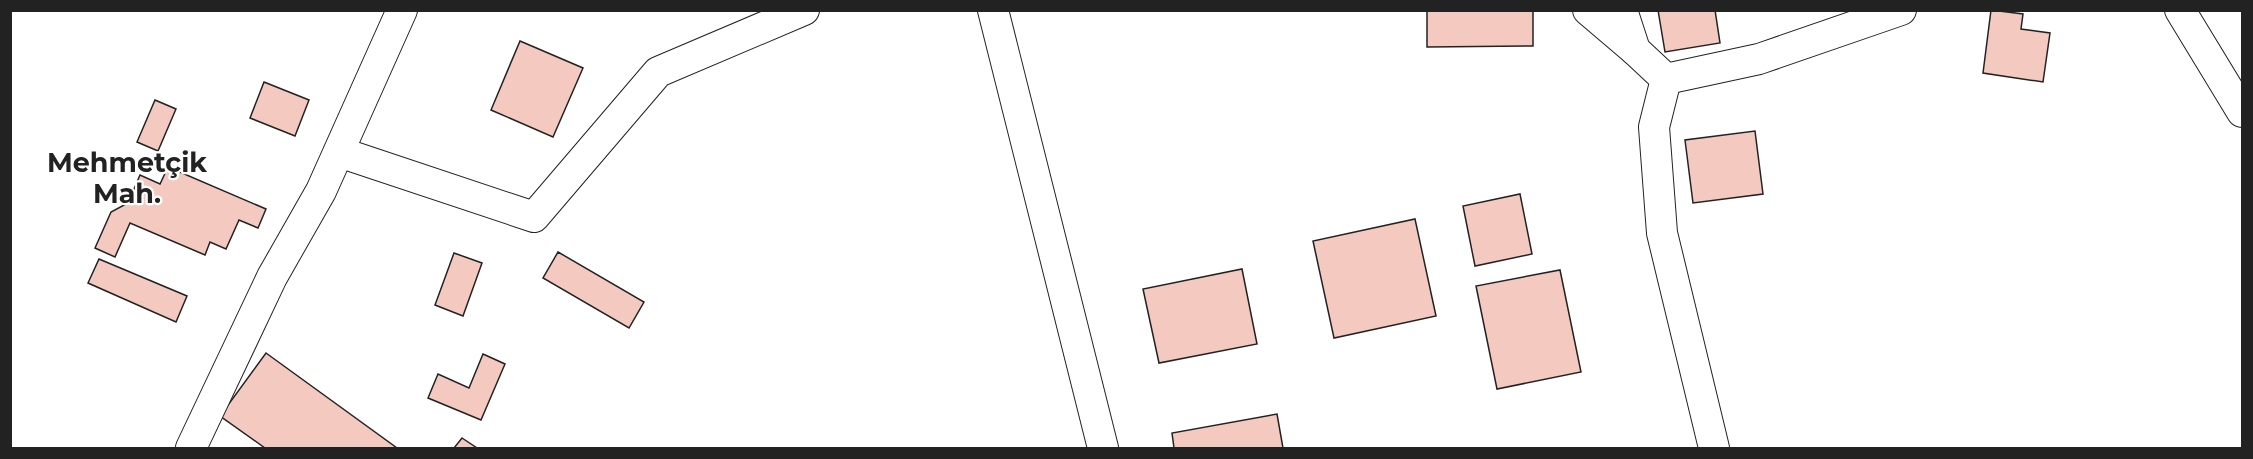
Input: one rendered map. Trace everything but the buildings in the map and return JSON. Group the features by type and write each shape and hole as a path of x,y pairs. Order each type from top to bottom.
{"street":[{"path":"191,448 272,277 321,191 402,10"},
{"path":"339,152 534,217 658,72 804,10"},
{"path":"993,10 1103,448"},
{"path":"1588,10 1666,79"},
{"path":"1622,10 1635,50"},
{"path":"1666,79 1759,58 1901,10"},
{"path":"2180,10 2242,112"},
{"path":"1666,79 1654,127 1662,233 1714,448"}],"district":[{"name":"Mehmetçik Mah.","path":"127,178"}]}
